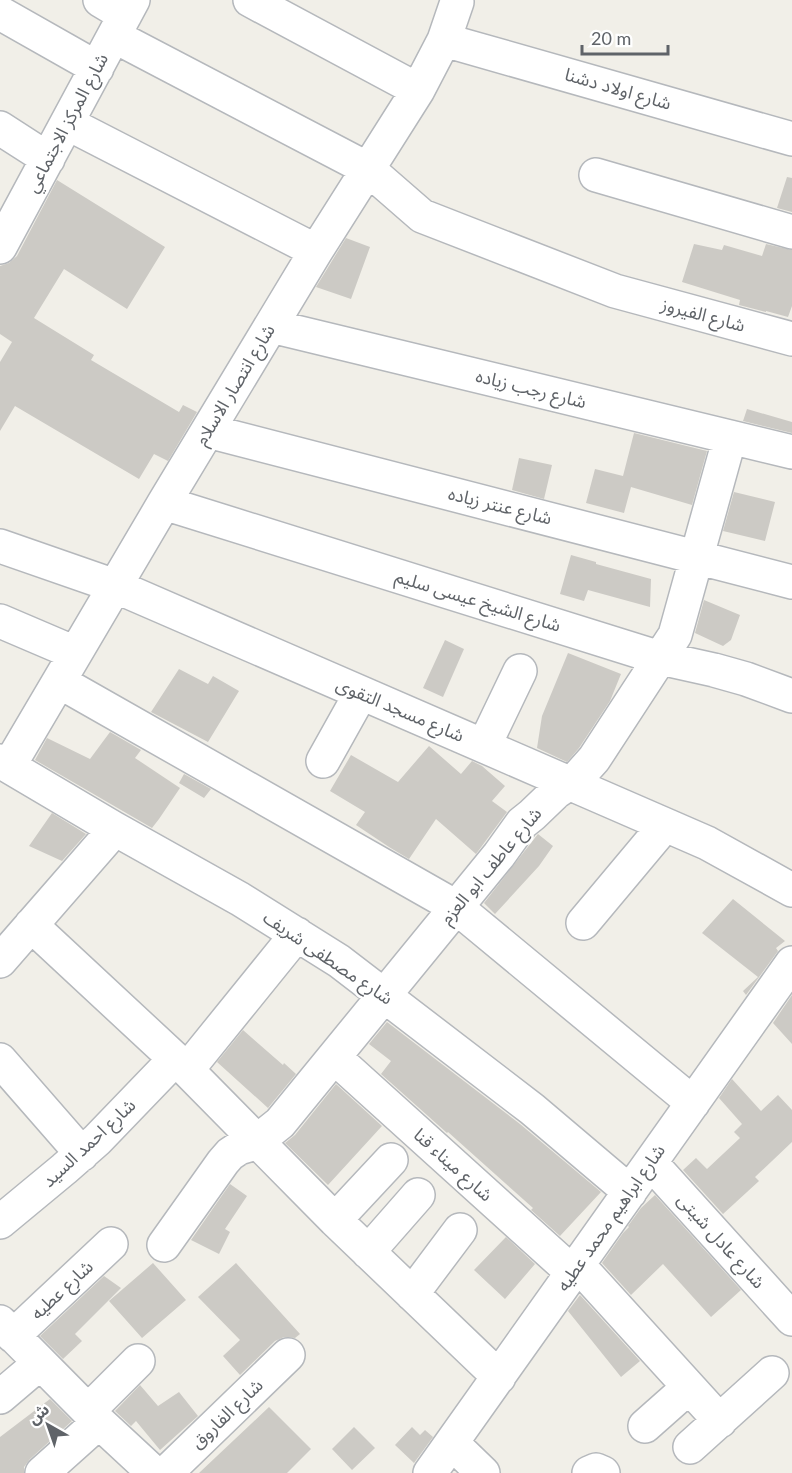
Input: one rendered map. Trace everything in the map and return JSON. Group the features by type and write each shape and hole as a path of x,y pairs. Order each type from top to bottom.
{"street":[{"path":"250,0 418,90"},
{"name":"شارع انتصار الاسلام","path":"4,763 60,682 164,503 316,251 418,90 444,40 457,2"},
{"path":"0,13 97,68"},
{"name":"شارع المركز الاجتماعي","path":"0,247 97,68 118,13"},
{"name":"شارع الفيروز","path":"118,13 368,169 422,216 615,291 792,339"},
{"name":"شارع اولاد دشنا","path":"444,40 792,139"},
{"path":"67,123 316,251"},
{"path":"0,128 48,159"},
{"path":"596,175 792,232"},
{"name":"شارع رجب زياده","path":"271,326 792,452"},
{"name":"شارع عنتر زياده","path":"208,430 792,582"},
{"name":"شارع عاطف ابو العزم","path":"164,1245 230,1154 249,1145 280,1123 499,855 522,823 555,792 577,778 594,759 675,635 730,437"},
{"name":"شارع الشيخ عيسى سليم","path":"164,503 660,658 746,679 792,696"},
{"name":"شارع مسجد التقوى","path":"0,546 115,586 362,693 707,843 792,890"},
{"path":"0,621 75,653"},
{"path":"483,746 520,671"},
{"path":"60,682 456,907 693,1102"},
{"path":"323,761 362,693"},
{"name":"شارع مصطفى شريف","path":"4,763 240,899 339,961 532,1109 630,1192"},
{"path":"583,923 665,825"},
{"path":"0,961 115,829"},
{"path":"31,925 181,1064 335,1221 499,1377"},
{"name":"شارع احمد السيد","path":"0,1222 82,1154 181,1064 297,934"},
{"name":"شارع ابراهيم محمد عطيه","path":"430,1473 792,963"},
{"name":"شارع ميناء قنا","path":"334,1057 575,1269 720,1421"},
{"path":"0,1060 82,1154"},
{"path":"335,1221 391,1160"},
{"name":"شارع عادل شيتى","path":"651,1163 792,1319"},
{"path":"368,1252 418,1195"},
{"path":"412,1294 460,1230"},
{"name":"شارع عطيه","path":"7,1329 111,1244"},
{"path":"7,1329 93,1416 154,1473"},
{"name":"شارع الفاروق","path":"166,1473 288,1355"},
{"path":"42,1473 138,1361"},
{"path":"0,1397 40,1363"},
{"path":"690,1447 772,1373"},
{"path":"645,1426 689,1387"},
{"path":"452,1443 483,1473"},
{"path":"589,1473 596,1470 603,1473"}],"building":[{"path":"787,177 792,178 792,212 777,208"},
{"path":"57,180 165,247 127,309 64,269 34,318 94,355 91,360 179,412 183,405 197,412 168,461 154,454 139,479 15,406 0,431 0,362 12,342 0,334 0,266 9,263 17,256"},
{"path":"346,238 370,247 351,299 316,287"},
{"path":"694,244 722,250 724,245 762,256 766,244 792,250 792,306 788,317 739,305 740,300 682,282"},
{"path":"747,409 792,422 792,433 743,421"},
{"path":"634,433 707,451 692,505 631,487 624,513 586,503 595,469 623,476"},
{"path":"519,458 552,465 544,499 512,490"},
{"path":"734,492 775,502 765,541 723,531"},
{"path":"571,555 651,579 650,607 588,590 584,601 560,594"},
{"path":"704,600 740,615 731,640 723,646 695,633"},
{"path":"445,640 464,649 443,697 423,688"},
{"path":"568,653 621,674 610,701 567,762 537,748 542,716"},
{"path":"179,669 208,684 213,676 239,691 208,742 151,712"},
{"path":"110,732 141,750 135,758 180,788 152,828 35,760 47,738 90,759"},
{"path":"429,746 461,774 472,761 482,766 505,786 492,801 507,812 476,854 436,819 409,859 356,825 365,812 330,791 351,755 398,782"},
{"path":"184,774 211,789 204,798 179,783"},
{"path":"52,813 86,834 62,861 29,846"},
{"path":"538,834 553,846 539,866 495,914 484,903"},
{"path":"733,899 785,941 776,948 778,951 746,995 743,991 758,977 702,933"},
{"path":"792,995 792,1044 773,1023"},
{"path":"387,1022 520,1124 601,1192 560,1236 531,1210 533,1208 381,1074 391,1061 369,1044"},
{"path":"243,1030 296,1074 268,1108 217,1062"},
{"path":"732,1079 761,1111 778,1095 792,1110 792,1142 755,1177 759,1181 723,1214 683,1170 696,1158 707,1169 740,1138 734,1132 742,1124 719,1098"},
{"path":"336,1084 382,1126 328,1185 285,1143 295,1135"},
{"path":"230,1184 247,1196 225,1229 230,1232 219,1254 191,1240"},
{"path":"655,1195 741,1290 711,1317 663,1264 631,1295 602,1263 641,1208"},
{"path":"506,1237 535,1264 505,1299 474,1270"},
{"path":"153,1263 186,1300 142,1338 109,1301"},
{"path":"236,1263 300,1334 295,1338 284,1337 275,1341 240,1375 223,1356 240,1340 198,1297"},
{"path":"104,1276 121,1288 75,1334 82,1341 63,1359 40,1336"},
{"path":"580,1295 640,1361 621,1377 568,1311"},
{"path":"140,1385 158,1406 179,1392 198,1416 160,1450 136,1421 131,1426 115,1411"},
{"path":"50,1399 72,1421 30,1459 24,1467 24,1473 0,1473 0,1437"},
{"path":"269,1407 311,1449 287,1473 199,1473"},
{"path":"354,1427 375,1448 352,1470 332,1449"},
{"path":"412,1427 420,1435 425,1430 433,1437 414,1463 395,1445"}]}
